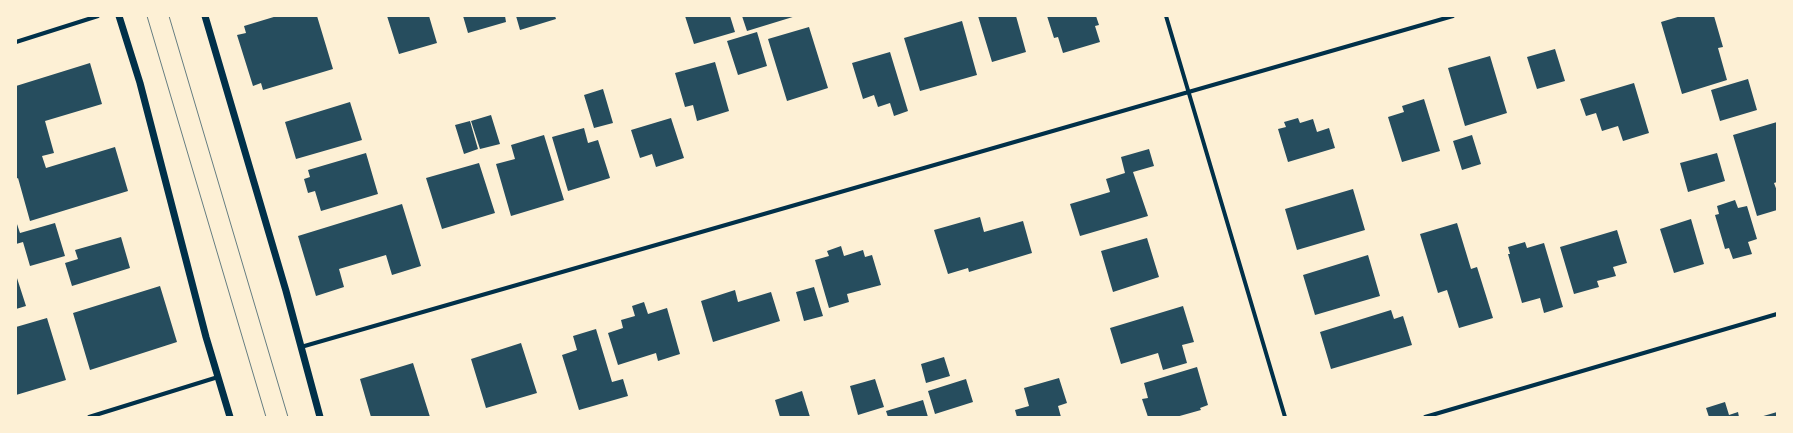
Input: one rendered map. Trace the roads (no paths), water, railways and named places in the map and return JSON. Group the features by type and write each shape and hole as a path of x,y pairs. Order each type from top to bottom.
{"street":[{"path":"16,42 98,16"},
{"path":"119,16 140,83 202,323 230,417"},
{"path":"205,16 286,291 320,417"},
{"path":"1166,16 1285,417"},
{"path":"301,347 1453,16"},
{"path":"1425,417 1777,314"},
{"path":"89,417 218,377"}],"tram line":[{"path":"147,16 266,417"},
{"path":"169,16 288,417"}]}
